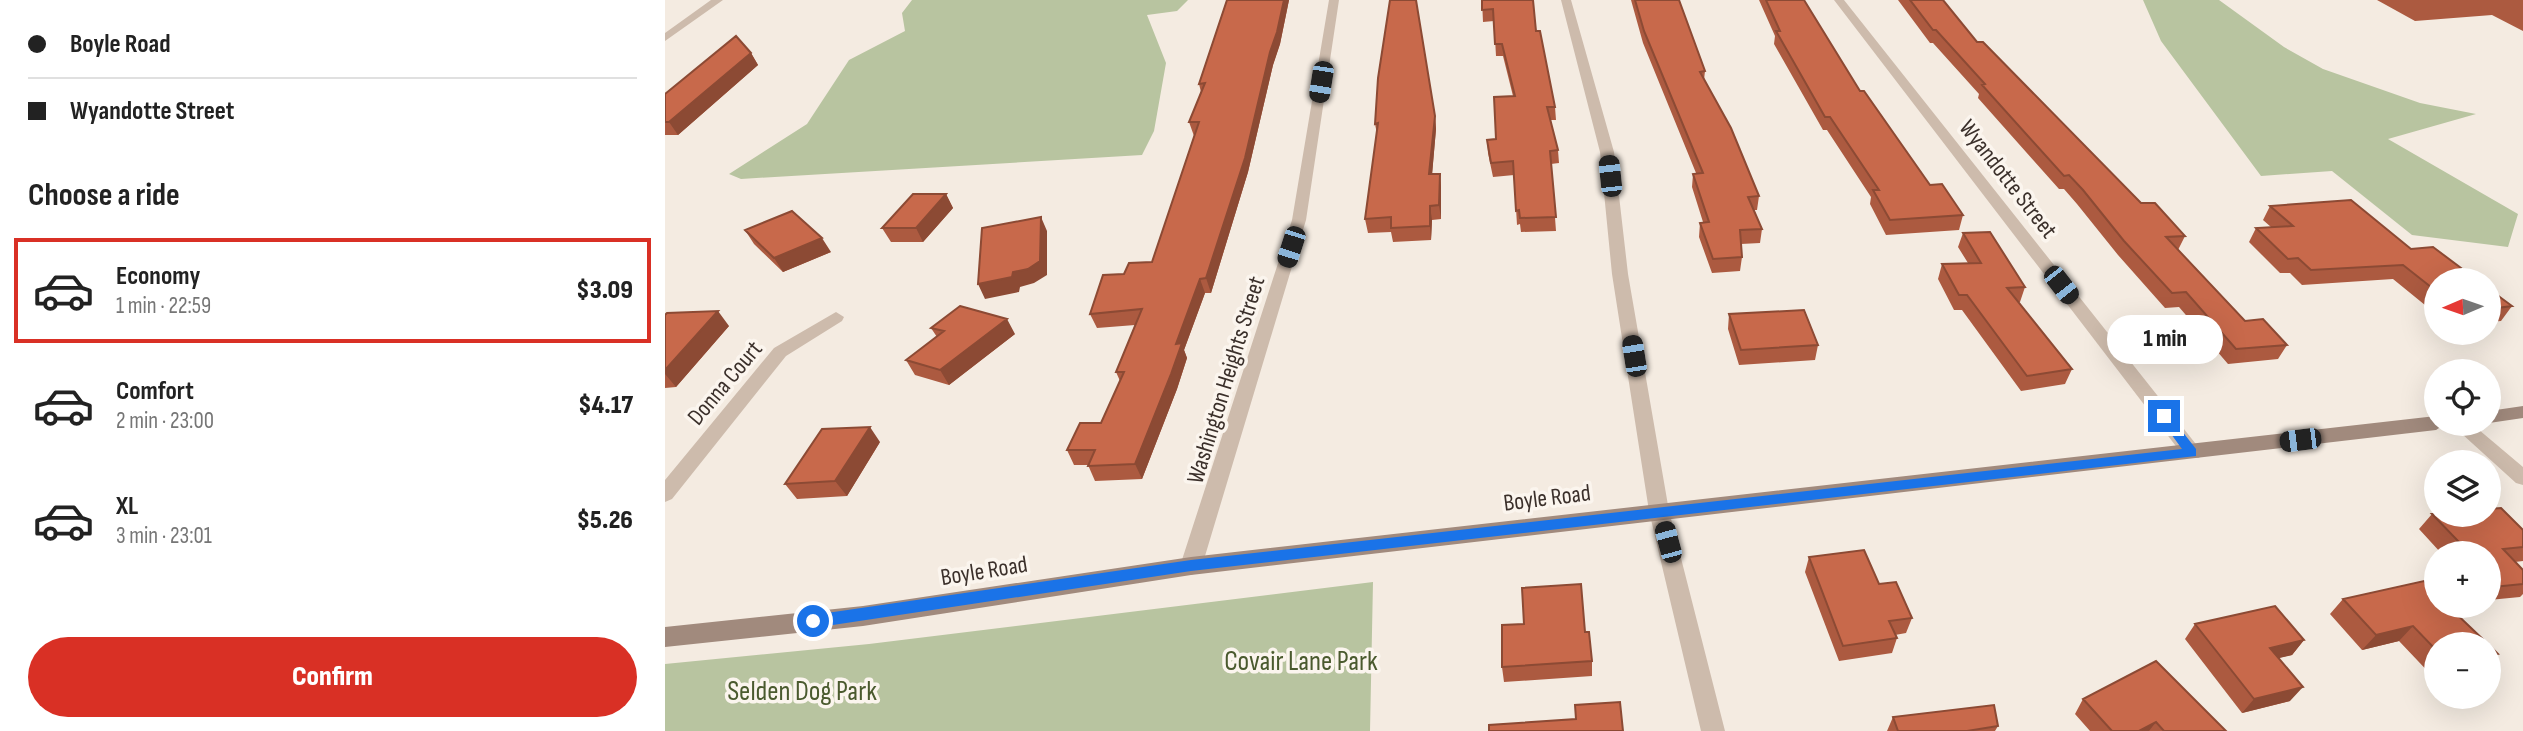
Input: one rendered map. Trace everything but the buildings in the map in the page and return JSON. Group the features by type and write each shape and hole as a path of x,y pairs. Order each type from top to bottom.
{"street":[{"path":"665,38 717,0"},
{"name":"Washington Heights Street","path":"1191,566 1299,220 1334,0"},
{"path":"1566,0 1607,152 1620,274 1660,511 1713,731"},
{"name":"Wyandotte Street","path":"1839,0 2192,453"},
{"name":"Donna Court","path":"665,494 780,352 836,317"},
{"path":"2501,415 2523,412"},
{"name":"Boyle Road","path":"665,637 863,616 1191,566 2424,424"},
{"path":"2474,436 2523,478"}],"green space":[{"path":"912,0 1188,0 1177,11 1147,15 1166,63 1154,131 1142,155 741,179 729,174 807,124 849,60 905,31 902,13"},
{"path":"2143,0 2219,0 2284,47 2323,69 2420,103 2476,114 2388,139 2518,214 2508,247 2412,235 2332,171 2261,176 2161,41"},
{"name":"Covair Lane Park","path":"1373,582 1370,731 665,731 665,664 869,644"}],"route":[{"path":"813,621 863,616 1191,566 2192,453 2164,416"}],"park label":[{"name":"Selden Dog Park","path":"802,691"}]}
